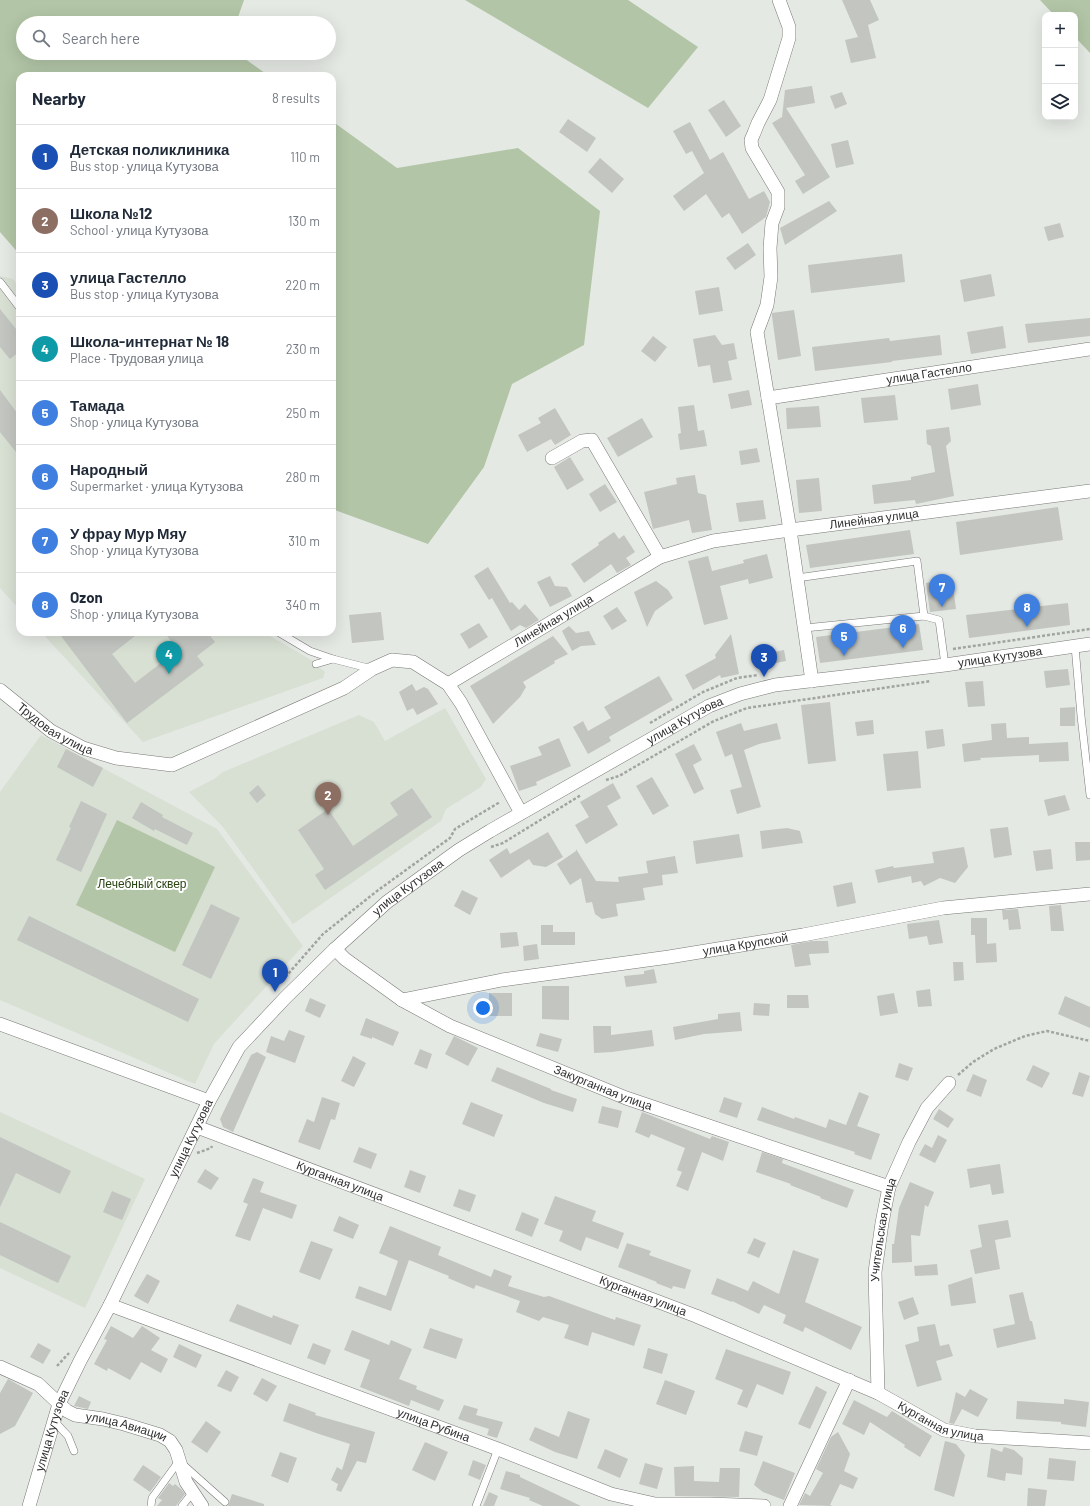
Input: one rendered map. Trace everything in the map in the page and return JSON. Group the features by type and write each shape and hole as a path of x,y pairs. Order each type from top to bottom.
{"street":[{"path":"779,0 788,27 789,38 770,100 751,140 752,148 778,192 778,207 772,223 770,248 771,277 767,305 757,332 790,530 812,681"},
{"name":"улица Гастелло","path":"768,398 1090,349"},
{"path":"552,458 582,441 592,440 660,557"},
{"name":"Линейная улица","path":"448,684 660,557 713,541 1090,491"},
{"name":"улица Кутузова","path":"29,1506 59,1404 110,1305 209,1101 238,1047 284,998 387,902 459,850 521,813 709,706 740,694 775,685 945,665 1090,644"},
{"name":"Трудовая улица","path":"0,690 52,730 83,748 116,758 172,765 344,688 372,669 392,660 413,662 448,684"},
{"path":"448,684 461,703 521,813"},
{"name":"улица Крупской","path":"402,1000 502,980 669,957 804,935 943,908 1090,894"},
{"name":"Закурганная улица","path":"335,949 345,959 402,1000 450,1026 626,1098 889,1187"},
{"path":"0,1024 209,1101"},
{"name":"Учительская улица","path":"878,1393 875,1272 889,1187 909,1142 927,1108 949,1083"},
{"name":"Курганная улица","path":"197,1127 696,1316 878,1393 944,1430 975,1436 1090,1443"},
{"name":"улица Рубина","path":"110,1305 498,1449 611,1494 655,1504 764,1506"},
{"name":"улица Авиации","path":"0,1367 38,1384 59,1404 74,1415 117,1422 160,1435 170,1441 176,1450 186,1482 202,1506"},
{"path":"790,1506 849,1380"}],"lane":[{"path":"0,282 16,303"},
{"path":"797,578 917,561 924,616"},
{"path":"805,628 924,616 939,620 945,665"},
{"path":"285,636 310,651 333,659 372,669"},
{"path":"1075,646 1090,795"},
{"path":"316,664 333,659"},
{"path":"54,1421 68,1436 74,1451"},
{"path":"476,1506 498,1449"},
{"path":"151,1506 152,1498 179,1461 225,1502"},
{"path":"182,1506 193,1492"}],"path":[{"path":"943,651 1090,629"},
{"path":"605,781 619,776 714,720 747,708 937,680"},
{"path":"490,847 503,844 584,793"},
{"path":"949,1083 973,1062 994,1050 1025,1036 1047,1030 1090,1041"},
{"path":"197,1154 211,1148 218,1136"}],"shaded area":[{"path":"0,276 13,279 16,283 16,606 0,588"},
{"path":"45,636 270,636 311,660 325,672 323,678 143,742"},
{"path":"445,708 486,779 481,787 446,809 441,821 293,924 223,827 189,792 214,779 223,772 359,715 374,722 385,741"},
{"path":"41,735 217,829 303,946 214,1044 195,1084 0,1000 0,792"},
{"path":"0,1112 145,1179 85,1308 0,1268"}],"green space":[{"path":"0,0 244,0 238,16 16,16 16,60 247,60 263,72 16,72 16,250 0,232"},
{"path":"465,0 628,0 698,47 648,108"},
{"path":"1040,0 1090,0 1090,53 1078,40 1078,12 1051,12"},
{"path":"336,124 397,168 518,148 600,211 584,345 512,384 484,467 428,544 336,510"},
{"name":"Лечебный сквер","path":"117,820 215,867 175,952 76,905"}],"building":[{"path":"842,0 870,0 879,20 868,25 876,58 851,63 845,40 858,37"},
{"path":"812,86 815,103 786,108 830,177 803,194 795,181 805,175 772,123 782,117 785,90"},
{"path":"842,92 847,104 835,109 830,96"},
{"path":"724,100 741,126 726,137 708,110"},
{"path":"568,119 596,138 587,152 559,132"},
{"path":"690,122 710,160 723,152 749,199 764,191 770,202 766,217 742,234 729,213 722,218 706,194 684,211 673,196 704,173 692,151 686,154 673,131"},
{"path":"848,140 854,164 836,168 831,144"},
{"path":"600,158 624,179 612,193 588,172"},
{"path":"829,201 837,211 785,245 780,228"},
{"path":"1060,223 1064,237 1048,241 1044,227"},
{"path":"748,243 756,255 735,270 726,258"},
{"path":"902,254 905,282 811,293 808,265"},
{"path":"991,274 995,296 964,302 960,280"},
{"path":"719,287 723,311 699,315 695,291"},
{"path":"0,309 16,329 16,354 10,359 0,347"},
{"path":"794,310 801,356 778,360 772,313"},
{"path":"1090,318 1090,336 1028,343 1025,324"},
{"path":"1003,326 1006,348 971,354 967,332"},
{"path":"715,335 722,345 734,343 737,359 728,361 732,380 713,383 710,365 698,367 693,339"},
{"path":"940,335 942,355 815,371 812,347 889,338 890,341"},
{"path":"653,336 667,347 655,362 641,351"},
{"path":"978,384 981,405 951,410 948,389"},
{"path":"0,390 16,412 16,452 0,432"},
{"path":"749,390 752,405 731,409 728,394"},
{"path":"895,395 898,420 864,423 861,398"},
{"path":"694,405 698,431 704,430 707,446 680,450 678,434 681,433 678,407"},
{"path":"819,406 821,427 787,429 786,408"},
{"path":"555,408 571,435 555,445 551,439 527,452 518,435 541,423 538,418"},
{"path":"642,418 653,437 618,457 607,438"},
{"path":"949,427 951,441 946,446 954,496 916,504 915,500 874,504 872,485 911,480 911,477 935,472 931,446 927,444 926,430"},
{"path":"757,448 760,462 741,465 739,451"},
{"path":"570,457 584,480 567,490 554,467"},
{"path":"695,475 698,493 706,495 712,530 692,533 689,520 653,529 644,492 677,484 676,478"},
{"path":"819,478 822,511 799,513 796,480"},
{"path":"605,484 617,502 600,512 589,494"},
{"path":"763,500 766,519 739,522 736,503"},
{"path":"1058,507 1063,540 960,555 956,522"},
{"path":"910,530 914,554 810,568 806,545"},
{"path":"614,532 619,539 624,535 635,552 626,558 631,565 617,573 611,564 584,583 571,564 599,545 598,543"},
{"path":"767,554 773,578 749,584 748,579 720,586 728,619 704,625 688,561 708,556 712,571 744,563 743,560"},
{"path":"488,567 510,603 512,602 519,610 525,604 539,620 526,628 520,625 511,631 492,598 489,600 474,576"},
{"path":"550,576 555,586 567,587 572,596 550,607 537,582"},
{"path":"952,579 956,609 930,612 926,583"},
{"path":"656,581 668,590 673,598 655,611 647,627 634,592"},
{"path":"1068,603 1070,625 969,638 966,615"},
{"path":"617,607 627,621 612,630 603,616"},
{"path":"381,612 384,640 352,643 349,615"},
{"path":"479,623 488,637 469,649 460,634"},
{"path":"919,624 923,650 820,663 816,637"},
{"path":"569,626 576,633 589,631 596,645 581,646 572,651 562,631"},
{"path":"731,634 739,674 721,678 720,675 693,690 685,675 716,658 715,655"},
{"path":"61,636 135,636 112,654 135,683 178,650 167,636 210,636 215,642 197,656 204,665 127,723"},
{"path":"553,636 568,654 554,661 555,663 523,682 526,687 520,697 493,724 470,686"},
{"path":"784,650 786,661 771,664 769,653"},
{"path":"1068,669 1070,685 1046,688 1044,671"},
{"path":"659,676 673,700 609,737 611,741 588,754 573,727 583,721 588,731 611,718 604,707"},
{"path":"983,681 985,706 968,707 965,682"},
{"path":"412,684 416,691 424,687 428,689 438,704 417,715 413,708 407,711 399,692"},
{"path":"830,702 836,761 808,764 801,705"},
{"path":"1075,707 1075,726 1060,726 1060,708"},
{"path":"873,720 874,734 857,736 855,722"},
{"path":"741,723 744,731 777,723 781,739 759,744 744,750 761,807 737,814 730,790 742,787 732,754 725,757 716,732"},
{"path":"1006,723 1007,738 1029,737 1029,744 1068,742 1069,761 1039,762 1039,755 980,758 981,760 964,762 962,744 992,740 991,724"},
{"path":"943,729 945,746 927,749 925,731"},
{"path":"559,738 571,766 536,782 537,785 519,791 510,766 542,755 538,747"},
{"path":"694,744 702,760 693,765 704,789 694,794 675,754"},
{"path":"66,749 103,768 93,787 57,767"},
{"path":"918,751 921,788 887,791 883,754"},
{"path":"652,777 669,806 653,815 636,786"},
{"path":"613,783 621,798 607,806 618,825 586,844 575,825 589,817 580,802"},
{"path":"258,785 266,795 257,803 249,793"},
{"path":"412,788 432,817 325,890 315,875 324,869 298,830 328,809 353,846 398,815 390,803"},
{"path":"1065,795 1070,810 1048,816 1044,800"},
{"path":"81,801 107,814 81,872 56,860 71,828 69,827"},
{"path":"141,802 163,815 162,817 193,833 187,845 155,829 154,831 132,818"},
{"path":"1008,827 1012,855 994,858 990,829"},
{"path":"787,828 800,831 803,843 762,849 760,831"},
{"path":"548,832 563,857 546,867 533,865 529,859 501,878 489,860 507,848 510,854"},
{"path":"739,834 743,857 696,864 693,841"},
{"path":"1075,842 1090,842 1090,860 1076,861"},
{"path":"964,847 968,867 955,883 940,878 924,886 921,881 912,883 911,876 878,883 875,870 893,866 894,868 934,863 932,852"},
{"path":"576,849 596,881 619,882 618,877 648,873 646,861 675,856 678,873 662,875 663,885 643,888 645,900 616,904 618,916 602,919 595,914 592,902 586,903 581,878 570,885 557,864 576,851"},
{"path":"1051,849 1053,869 1036,871 1033,851"},
{"path":"852,882 856,903 837,907 833,886"},
{"path":"462,890 478,898 470,915 454,906"},
{"path":"211,904 240,918 211,979 182,965"},
{"path":"1061,905 1064,931 1051,931 1049,906"},
{"path":"1018,909 1021,929 1009,930 1008,919 1003,920 1002,910"},
{"path":"29,916 199,999 188,1022 17,940"},
{"path":"971,918 987,918 987,944 996,943 997,962 976,963 975,935 971,935"},
{"path":"939,920 943,943 929,945 927,936 909,939 907,924"},
{"path":"541,925 553,925 553,932 575,932 575,945 541,945"},
{"path":"517,932 519,946 501,948 500,933"},
{"path":"812,941 828,941 829,953 809,954 811,965 795,967 791,945"},
{"path":"537,944 539,959 524,961 523,946"},
{"path":"953,962 963,962 964,980 954,981"},
{"path":"654,969 657,983 626,987 624,976 644,974 644,971"},
{"path":"542,986 569,986 569,1020 542,1019"},
{"path":"930,989 932,1006 918,1007 916,991"},
{"path":"489,993 512,993 512,1016 489,1016"},
{"path":"894,993 898,1013 880,1016 877,996"},
{"path":"787,995 808,995 809,1008 787,1008"},
{"path":"1065,996 1090,1007 1090,1028 1058,1014"},
{"path":"310,998 326,1005 320,1018 305,1011"},
{"path":"754,1003 770,1004 769,1016 753,1015"},
{"path":"740,1012 742,1031 704,1034 675,1040 673,1027 718,1019 718,1014"},
{"path":"366,1018 399,1032 393,1046 372,1037 372,1039 360,1035"},
{"path":"593,1026 611,1026 611,1035 652,1030 654,1046 594,1053"},
{"path":"289,1030 305,1036 295,1063 266,1052 271,1036 284,1041"},
{"path":"540,1033 562,1039 558,1052 536,1046"},
{"path":"454,1036 478,1048 468,1066 445,1054"},
{"path":"420,1049 432,1054 427,1069 414,1064"},
{"path":"257,1052 266,1057 233,1132 223,1127 220,1119 251,1055"},
{"path":"353,1056 366,1063 354,1087 341,1081"},
{"path":"899,1063 913,1068 908,1081 895,1077"},
{"path":"1033,1065 1050,1073 1042,1088 1026,1080"},
{"path":"497,1067 551,1090 577,1099 573,1112 544,1103 491,1081"},
{"path":"1079,1072 1090,1076 1083,1097 1072,1094"},
{"path":"973,1074 987,1080 981,1097 966,1091"},
{"path":"859,1092 869,1096 857,1126 880,1134 871,1160 854,1154 855,1152 757,1120 762,1107 794,1119 795,1117 826,1128 829,1119 846,1125"},
{"path":"322,1097 340,1103 335,1120 331,1119 320,1150 298,1142 307,1119 314,1122"},
{"path":"724,1097 742,1103 737,1118 719,1112"},
{"path":"471,1102 503,1115 494,1137 462,1124"},
{"path":"602,1106 622,1111 618,1128 598,1123"},
{"path":"939,1109 954,1119 948,1128 933,1119"},
{"path":"642,1112 710,1139 712,1136 729,1142 723,1161 702,1152 688,1191 676,1186 682,1172 677,1170 685,1148 651,1134 649,1138 635,1132"},
{"path":"938,1135 947,1140 935,1163 919,1155 925,1144 932,1148"},
{"path":"0,1137 71,1171 60,1194 16,1173 0,1207"},
{"path":"359,1147 377,1154 371,1169 353,1162"},
{"path":"762,1152 783,1159 782,1163 854,1190 847,1208 820,1198 821,1197 790,1185 791,1184 756,1172"},
{"path":"1000,1164 1004,1193 992,1195 990,1184 970,1188 967,1169"},
{"path":"205,1169 219,1178 211,1190 197,1182"},
{"path":"410,1170 426,1176 420,1193 404,1187"},
{"path":"253,1178 264,1182 260,1192 297,1205 292,1219 263,1208 250,1241 235,1236 248,1204 243,1202"},
{"path":"910,1182 934,1192 928,1207 925,1205 920,1236 911,1235 912,1262 892,1263 892,1244 894,1244 899,1208"},
{"path":"459,1189 476,1195 470,1212 453,1206"},
{"path":"112,1191 131,1199 122,1220 103,1212"},
{"path":"555,1196 596,1211 592,1221 624,1233 618,1249 586,1237 581,1251 559,1241 563,1231 544,1224"},
{"path":"522,1212 539,1219 532,1237 515,1230"},
{"path":"339,1216 359,1225 353,1239 333,1231"},
{"path":"1008,1220 1011,1237 995,1240 1000,1269 975,1274 970,1250 982,1247 978,1225"},
{"path":"0,1222 71,1256 58,1283 0,1255"},
{"path":"390,1226 441,1247 438,1255 491,1277 494,1269 512,1276 508,1286 544,1297 549,1296 615,1320 616,1317 641,1325 634,1346 592,1332 588,1346 564,1338 569,1325 543,1317 539,1321 516,1312 520,1301 476,1285 474,1289 448,1278 449,1276 409,1260 391,1311 355,1298 359,1286 386,1296 398,1261 379,1253"},
{"path":"754,1238 766,1243 759,1258 747,1253"},
{"path":"311,1241 333,1249 320,1280 299,1272"},
{"path":"627,1243 651,1251 649,1255 691,1270 685,1289 673,1286 672,1289 618,1267"},
{"path":"793,1250 819,1259 805,1302 862,1327 851,1350 805,1327 803,1332 783,1323 786,1315 764,1305 759,1314 732,1301 711,1294 717,1278 748,1291 753,1281 779,1294"},
{"path":"937,1264 938,1275 915,1276 914,1266"},
{"path":"147,1274 160,1281 148,1304 134,1296"},
{"path":"972,1277 976,1303 951,1306 948,1285"},
{"path":"1023,1292 1036,1339 997,1348 993,1329 1015,1324 1009,1295"},
{"path":"913,1297 919,1314 904,1320 898,1302"},
{"path":"237,1304 272,1318 273,1315 299,1325 291,1345 229,1321"},
{"path":"935,1324 940,1346 949,1344 953,1356 936,1361 942,1380 917,1387 905,1345 919,1341 917,1327"},
{"path":"111,1326 133,1338 142,1326 160,1338 151,1350 168,1359 161,1373 141,1362 130,1380 108,1368 107,1371 94,1364 107,1340 104,1339"},
{"path":"430,1328 463,1339 456,1359 423,1348"},
{"path":"352,1330 389,1345 391,1340 412,1349 399,1379 417,1386 416,1389 444,1400 439,1411 411,1400 409,1406 360,1387 370,1360 344,1350"},
{"path":"38,1343 51,1350 43,1364 30,1357"},
{"path":"313,1343 331,1350 325,1365 307,1358"},
{"path":"179,1344 202,1355 196,1368 173,1357"},
{"path":"648,1348 668,1354 662,1374 643,1368"},
{"path":"726,1349 791,1372 783,1395 757,1384 747,1408 737,1404 743,1390 715,1379"},
{"path":"226,1370 239,1377 231,1392 217,1386"},
{"path":"262,1378 277,1386 267,1402 253,1394"},
{"path":"8,1379 33,1393 15,1426 0,1434 0,1393"},
{"path":"665,1380 695,1391 686,1415 656,1404"},
{"path":"816,1386 827,1392 810,1429 798,1424"},
{"path":"970,1389 988,1399 978,1417 962,1409 954,1424 949,1423 956,1392 965,1397"},
{"path":"79,1396 91,1402 88,1409 74,1406"},
{"path":"1064,1399 1089,1402 1086,1427 1061,1424 1061,1422 1016,1419 1017,1401 1064,1404"},
{"path":"854,1400 887,1417 892,1411 932,1436 920,1457 904,1447 905,1445 870,1422 864,1435 842,1424"},
{"path":"289,1403 316,1413 315,1415 375,1432 366,1463 357,1461 341,1492 336,1490 338,1484 331,1480 337,1467 342,1470 350,1444 283,1421"},
{"path":"464,1405 478,1409 476,1415 503,1422 497,1438 487,1435 489,1429 458,1419"},
{"path":"568,1411 590,1419 577,1459 555,1452 529,1440 535,1427 559,1437"},
{"path":"206,1421 221,1432 207,1453 191,1442"},
{"path":"745,1431 763,1436 757,1456 739,1451"},
{"path":"838,1432 850,1454 844,1471 858,1478 853,1489 840,1484 830,1505 833,1506 799,1505 805,1493 810,1496 823,1473 816,1469 831,1437"},
{"path":"945,1441 956,1444 965,1455 954,1497 934,1490"},
{"path":"425,1442 448,1452 435,1481 412,1470"},
{"path":"1004,1447 1014,1450 1023,1458 1022,1475 1006,1473 1005,1481 987,1477 991,1448 1002,1452"},
{"path":"605,1449 628,1459 620,1478 597,1468"},
{"path":"280,1452 297,1458 288,1483 271,1476"},
{"path":"1049,1458 1076,1461 1074,1481 1047,1479"},
{"path":"473,1460 486,1465 480,1480 468,1475"},
{"path":"763,1461 795,1473 784,1500 763,1492 754,1485"},
{"path":"645,1463 663,1468 657,1489 639,1484"},
{"path":"143,1465 161,1477 150,1492 133,1480"},
{"path":"694,1466 694,1481 719,1482 720,1468 740,1468 739,1497 675,1496 674,1467"},
{"path":"506,1471 520,1475 520,1477 581,1506 543,1506 529,1500 530,1498 500,1489"},
{"path":"169,1483 173,1486 175,1484 185,1494 176,1506 157,1506 162,1500 158,1498"},
{"path":"1028,1488 1047,1490 1045,1506 1027,1506"},
{"path":"489,1492 498,1496 494,1506 483,1506"},
{"path":"232,1494 264,1504 264,1506 228,1506"}],"place":[{"name":"У фрау Мур Мяу","path":"942,607"},
{"name":"Ozon","path":"1027,627"},
{"name":"Народный","path":"903,648"},
{"name":"Тамада","path":"844,656"},
{"name":"Школа-интернат № 18","path":"169,674"},
{"name":"улица Гастелло","path":"764,677"},
{"name":"Школа №12","path":"328,815"},
{"name":"Детская поликлиника","path":"275,992"}]}
